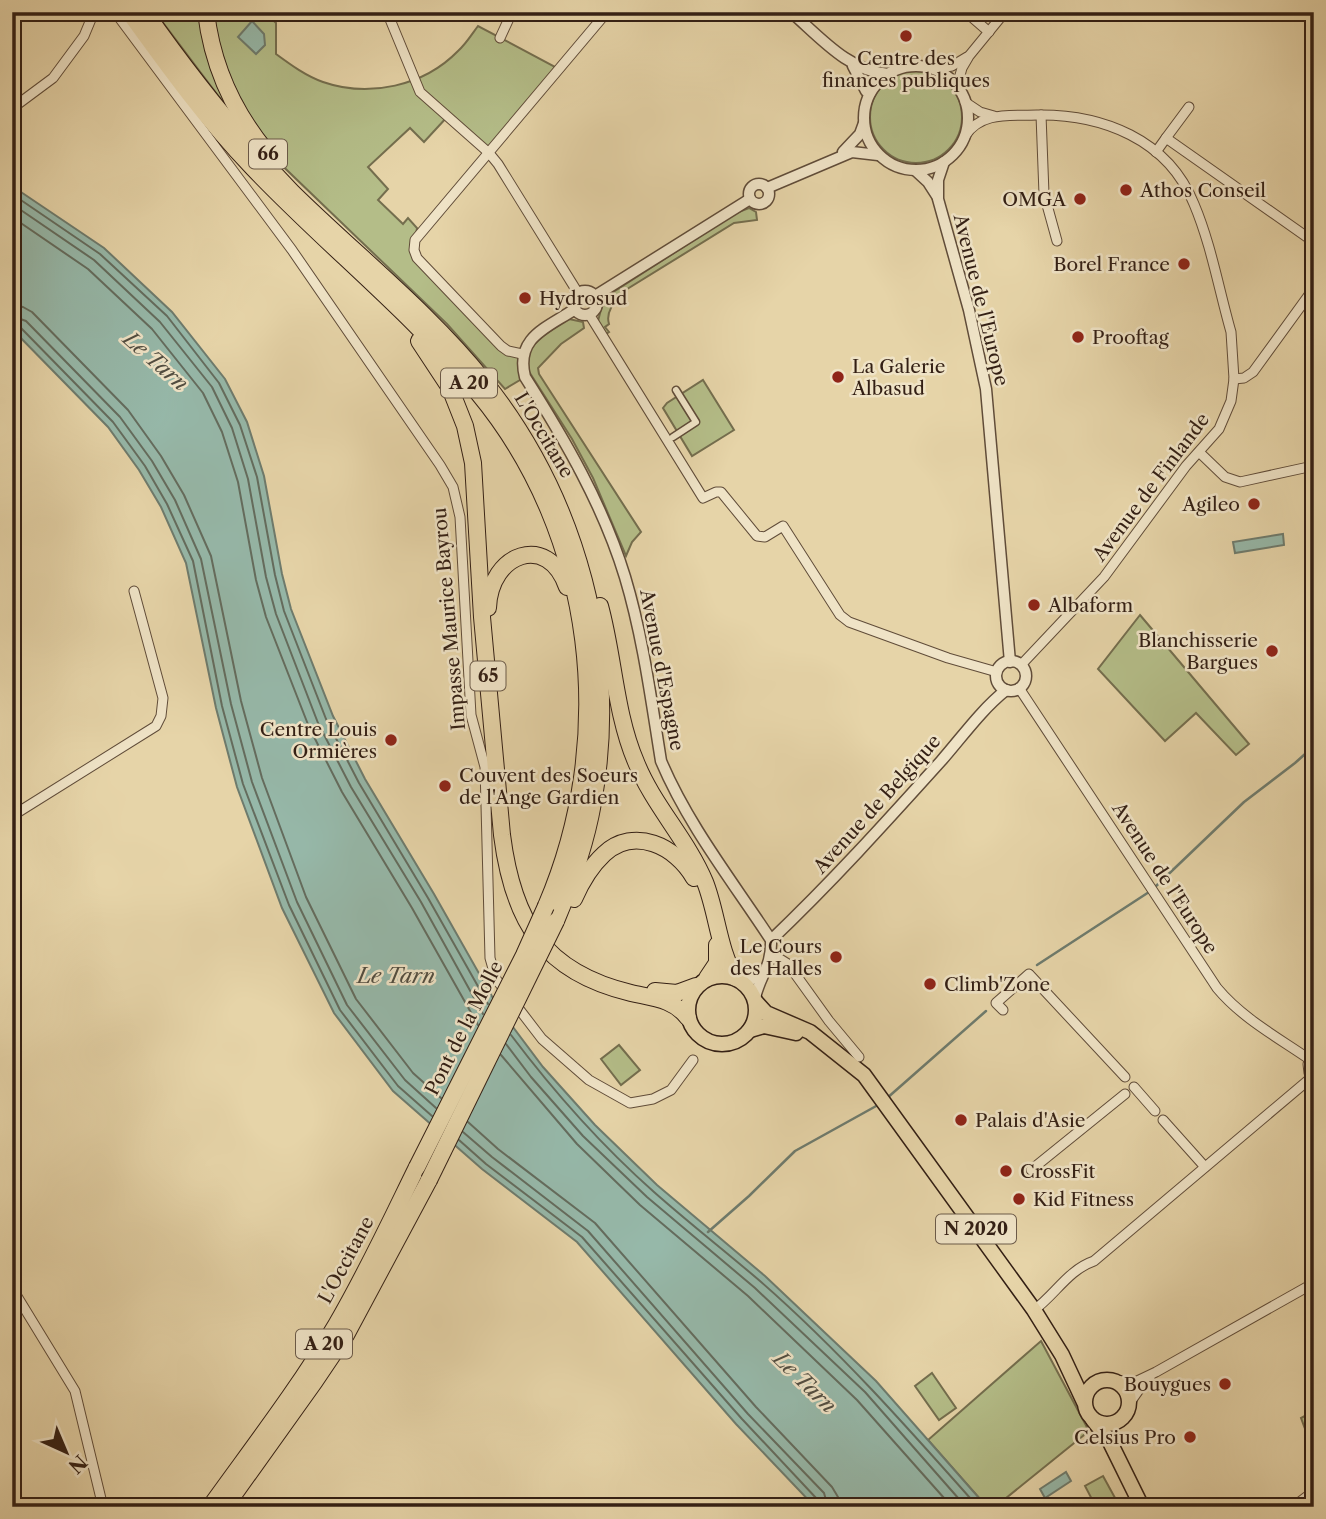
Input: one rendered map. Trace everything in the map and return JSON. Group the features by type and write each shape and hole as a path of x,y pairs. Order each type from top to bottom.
{"highway":[{"name":"L'Occitane","path":"130,12 174,74 225,138 298,215 427,337 480,395 500,422 533,477 569,565 583,630 588,699 586,755 581,792 565,856 546,906"},
{"name":"L'Occitane","path":"145,12 178,59 237,133 293,192 440,332 484,380 524,436 562,510 577,552 594,623 601,683 601,731 600,755 588,826 559,924"},
{"name":"66","path":"206,12 208,34 219,70 228,93 249,128 285,173 374,269"},
{"name":"65","path":"355,268 429,354 450,388 465,426 473,463 482,617 506,871 519,909 540,942 568,967 604,985 675,1004 688,1018"},
{"path":"562,510 586,557 605,625 622,714 635,760 654,798 699,869 712,902 726,957 739,980"},
{"name":"65","path":"588,699 569,593 562,575 548,561 538,557 527,555 515,558 497,574 489,596 488,609 509,841 513,870 524,906 544,938 586,970 664,993 677,993 702,982"},
{"path":"559,924 591,867 605,852 619,844 640,840 657,844 676,854 685,863 700,891 718,949 718,963 702,982"},
{"name":"Pont de la Molle","path":"417,1167 546,906"},
{"name":"Pont de la Molle","path":"429,1180 559,924"},
{"name":"L'Occitane","path":"210,1507 306,1372 335,1326 417,1167"},
{"name":"L'Occitane","path":"225,1507 346,1335 429,1180"}],"main road":[{"path":"721,975 739,980 755,1000 756,1017 750,1030 734,1042 715,1044 700,1037 688,1018 689,998 702,982 721,975"},
{"name":"N 2020","path":"755,1000 766,1013 800,1026 864,1075 1034,1310 1062,1355"},
{"name":"N 2020","path":"750,1030 772,1027 824,1043"},
{"path":"1062,1355 1082,1373 1107,1380 1127,1391 1126,1410 1117,1442 1119,1462"},
{"path":"1062,1355 1092,1419 1107,1436 1142,1507"},
{"path":"1084,1402 1091,1385 1107,1380"},
{"path":"1092,1419 1112,1423 1126,1410"}],"street":[{"path":"18,104 52,78 84,36 94,12"},
{"name":"Impasse Maurice Bayrou","path":"116,12 292,250 453,487 460,517 471,715 485,767 490,958 496,979 542,1039 589,1080 630,1103 653,1099 671,1090 693,1060"},
{"path":"387,12 419,92 489,153 578,293"},
{"path":"500,38 512,12"},
{"path":"575,309 541,330 528,342 522,354 508,351 417,258 414,250 420,232 607,12"},
{"path":"791,12 851,63 866,91 870,93"},
{"path":"966,12 989,32"},
{"path":"934,69 952,66 968,55 1005,12"},
{"path":"957,86 968,55"},
{"path":"851,63 870,71 888,74"},
{"path":"838,156 856,141 864,123 870,93 888,74 902,68 919,66 934,69 957,86 968,113 965,136"},
{"path":"965,102 980,112 996,116"},
{"path":"1156,152 1189,107"},
{"path":"1041,115 1044,194 1057,241"},
{"path":"595,296 750,199 757,204 765,202 769,194 767,188 838,156 858,151 878,155 895,166 925,169 944,162 953,155 971,126 996,116"},
{"name":"Avenue de Finlande","path":"996,116 1083,117 1107,123 1127,132 1171,166 1194,202 1231,332 1234,379 1231,401 1219,429 1104,578 1015,663"},
{"path":"864,123 871,145 878,155"},
{"path":"1166,138 1314,242"},
{"name":"Avenue de l'Europe","path":"944,162 937,180 938,199 969,310 986,389 1015,663"},
{"name":"Avenue de l'Europe","path":"915,170 928,182 938,199"},
{"path":"1234,379 1244,378 1252,372 1314,288"},
{"path":"578,293 589,292 595,296"},
{"path":"578,293 573,302 575,309 581,314 589,314 596,306 595,296"},
{"path":"589,314 703,498 716,492 726,496 751,532 757,536 765,537 783,526 840,615 849,622 948,658 997,672"},
{"name":"Avenue d'Espagne","path":"522,354 525,377 568,445 593,496 625,576 643,651 661,761 685,810 771,940 772,954 755,1000"},
{"path":"673,437 696,422 676,390"},
{"path":"1199,452 1225,477 1240,482 1313,466"},
{"path":"12,816 156,726 161,716 163,698 135,592"},
{"path":"1015,663 1026,677 1019,688 1006,690 997,681 997,672 1002,665 1015,663"},
{"name":"Avenue de l'Europe","path":"1019,688 1206,971 1230,1003 1312,1057"},
{"name":"Avenue de Belgique","path":"771,940 808,905 941,761 993,700 1006,690"},
{"path":"772,954 788,964 859,1057"},
{"path":"739,980 756,978 765,972"},
{"path":"1003,1010 996,1003 1029,974 1125,1077"},
{"path":"1034,1310 1049,1298 1063,1281 1083,1265 1094,1261 1313,1077 1308,1069 1312,1057"},
{"path":"1134,1087 1155,1111"},
{"path":"1031,1170 1125,1094"},
{"path":"1163,1120 1205,1167"},
{"path":"1107,1380 1135,1382 1156,1373 1314,1283"},
{"path":"12,1288 75,1391 103,1507"},
{"path":"1126,1410 1143,1384 1156,1373"},
{"path":"1296,1506 1314,1491"}],"green space":[{"path":"155,12 265,12 276,23 276,54 311,77 341,87 359,89 395,86 429,73 464,45 478,26 559,69 489,153 448,116 424,142 410,128 368,167 388,189 378,200 403,224 408,218 417,228 414,250 501,346 522,354 525,377 505,389 447,324 241,126"},
{"path":"916,71 934,74 949,84 959,99 962,117 959,135 949,150 934,160 916,163 898,160 883,150 873,135 870,117 873,99 883,84 898,74"},
{"path":"749,208 756,212 757,220 734,223 624,291 610,310 609,324 605,327 609,332 606,334 598,321 604,298 736,213"},
{"path":"569,319 583,322 584,328 561,344 538,368 539,374 641,532 632,542 626,556 593,478 572,439 528,370 527,361 533,346"},
{"path":"703,380 734,430 692,456 663,408"},
{"path":"1140,615 1249,744 1236,755 1196,713 1165,741 1098,669"},
{"path":"619,1045 640,1070 621,1085 601,1059"},
{"path":"1041,1341 1089,1431 995,1507 987,1507 928,1440"},
{"path":"932,1373 956,1408 939,1420 915,1386"},
{"path":"1314,1411 1314,1453 1301,1418"},
{"path":"1103,1476 1120,1507 1096,1507 1085,1486"}],"water":[{"path":"252,21 264,34 265,45 256,54 238,37"},
{"name":"Le Tarn","path":"12,186 104,248 172,312 225,379 247,422 264,476 291,609 333,716 365,779 498,1007 543,1067 595,1125 657,1185 765,1276 876,1381 987,1507 815,1507 736,1424 577,1242 482,1169 393,1091 334,1013 282,908 237,787 216,708 186,563 161,507 108,427 12,329"},
{"path":"1283,534 1284,545 1235,553 1233,542"},
{"path":"1066,1472 1071,1481 1045,1498 1040,1489"}],"waterway":[{"path":"1155,887 1244,802 1314,746"},
{"path":"1037,965 1149,892"},
{"path":"886,1099 986,1011"},
{"path":"708,1232 795,1151 878,1105"}],"place":[{"name":"Centre des finances publiques","path":"906,36"},
{"name":"Athos Conseil","path":"1126,190"},
{"name":"OMGA","path":"1080,199"},
{"name":"Borel France","path":"1184,264"},
{"name":"Hydrosud","path":"525,298"},
{"name":"Prooftag","path":"1078,337"},
{"name":"La Galerie Albasud","path":"838,377"},
{"name":"Agileo","path":"1254,504"},
{"name":"Albaform","path":"1034,605"},
{"name":"Blanchisserie Bargues","path":"1272,651"},
{"name":"Centre Louis Ormières","path":"391,740"},
{"name":"Couvent des Soeurs de l'Ange Gardien","path":"445,786"},
{"name":"Le Cours des Halles","path":"836,957"},
{"name":"Climb'Zone","path":"930,984"},
{"name":"Palais d'Asie","path":"961,1120"},
{"name":"CrossFit","path":"1006,1171"},
{"name":"Kid Fitness","path":"1019,1199"},
{"name":"Bouygues","path":"1225,1384"},
{"name":"Celsius Pro","path":"1190,1437"}]}
